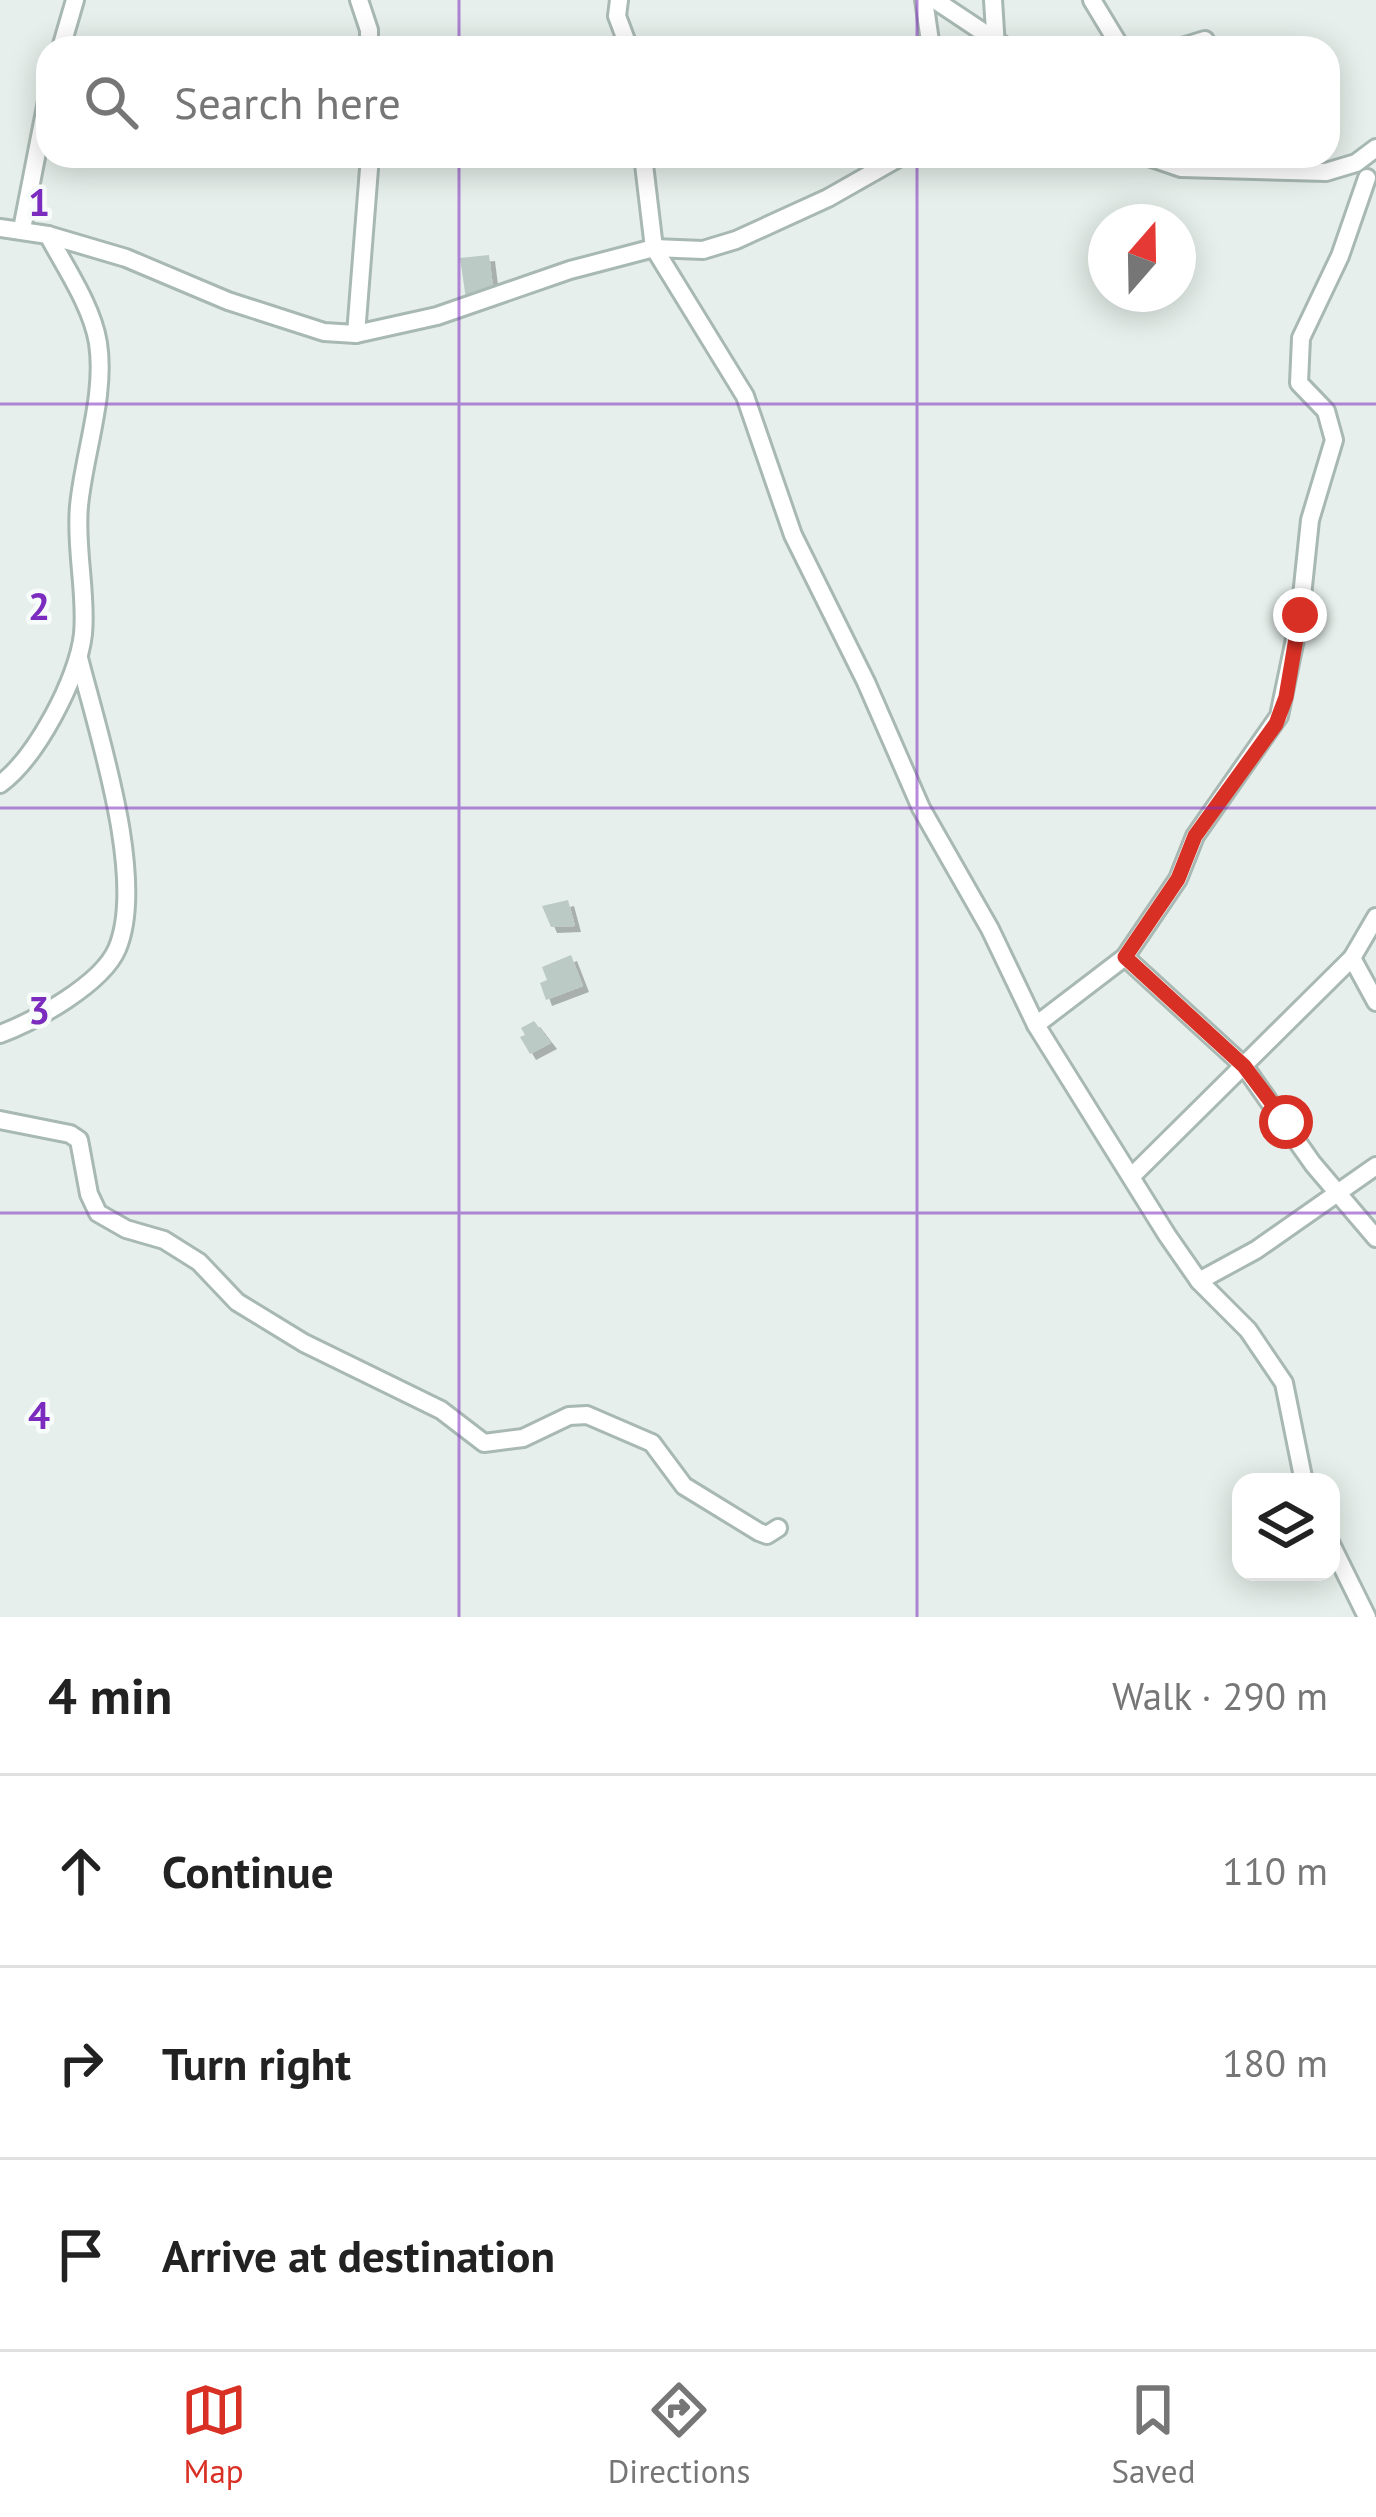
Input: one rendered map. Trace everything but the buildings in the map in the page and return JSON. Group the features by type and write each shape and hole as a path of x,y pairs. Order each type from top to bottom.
{"street":[{"path":"64,36 75,0"},
{"path":"359,0 369,36"},
{"path":"619,0 616,16 624,36"},
{"path":"924,0 929,36"},
{"path":"935,0 986,36"},
{"path":"994,0 999,36"},
{"path":"1091,0 1114,36"},
{"path":"1036,1025 1125,957 1178,879 1195,836 1276,724 1286,697 1310,520 1334,440 1326,411 1299,383 1301,338 1340,256 1376,148"},
{"path":"22,229 36,157"},
{"path":"356,334 369,168"},
{"path":"644,168 654,248 745,396 793,535 866,682 921,808 990,928 1036,1025 1199,1281 1248,1330 1284,1383 1302,1473"},
{"path":"0,228 47,235 126,259 228,301 324,332 356,334 437,316 570,270 654,248 703,250 828,198 881,168"},
{"path":"1286,168 1366,177"},
{"path":"0,784 32,751 79,658 83,629 79,507 101,368 97,337 47,235"},
{"path":"0,1034 101,976 117,949 124,922 124,853 79,658"},
{"path":"1132,1176 1352,958 1376,917"},
{"path":"1125,957 1244,1066 1376,1238"},
{"path":"1352,958 1376,1002"},
{"path":"0,1120 70,1134 79,1140 89,1195 98,1213 126,1229 164,1240 199,1262 237,1302 304,1343 441,1410 474,1439 504,1443 569,1416 586,1414 652,1443 684,1486 759,1532 767,1535 778,1528"},
{"path":"1199,1281 1256,1250 1376,1166"},
{"path":"1340,1562 1367,1617"}],"route":[{"path":"1286,1122 1244,1066 1125,957 1178,879 1195,836 1276,724 1286,697 1300,615"}]}
